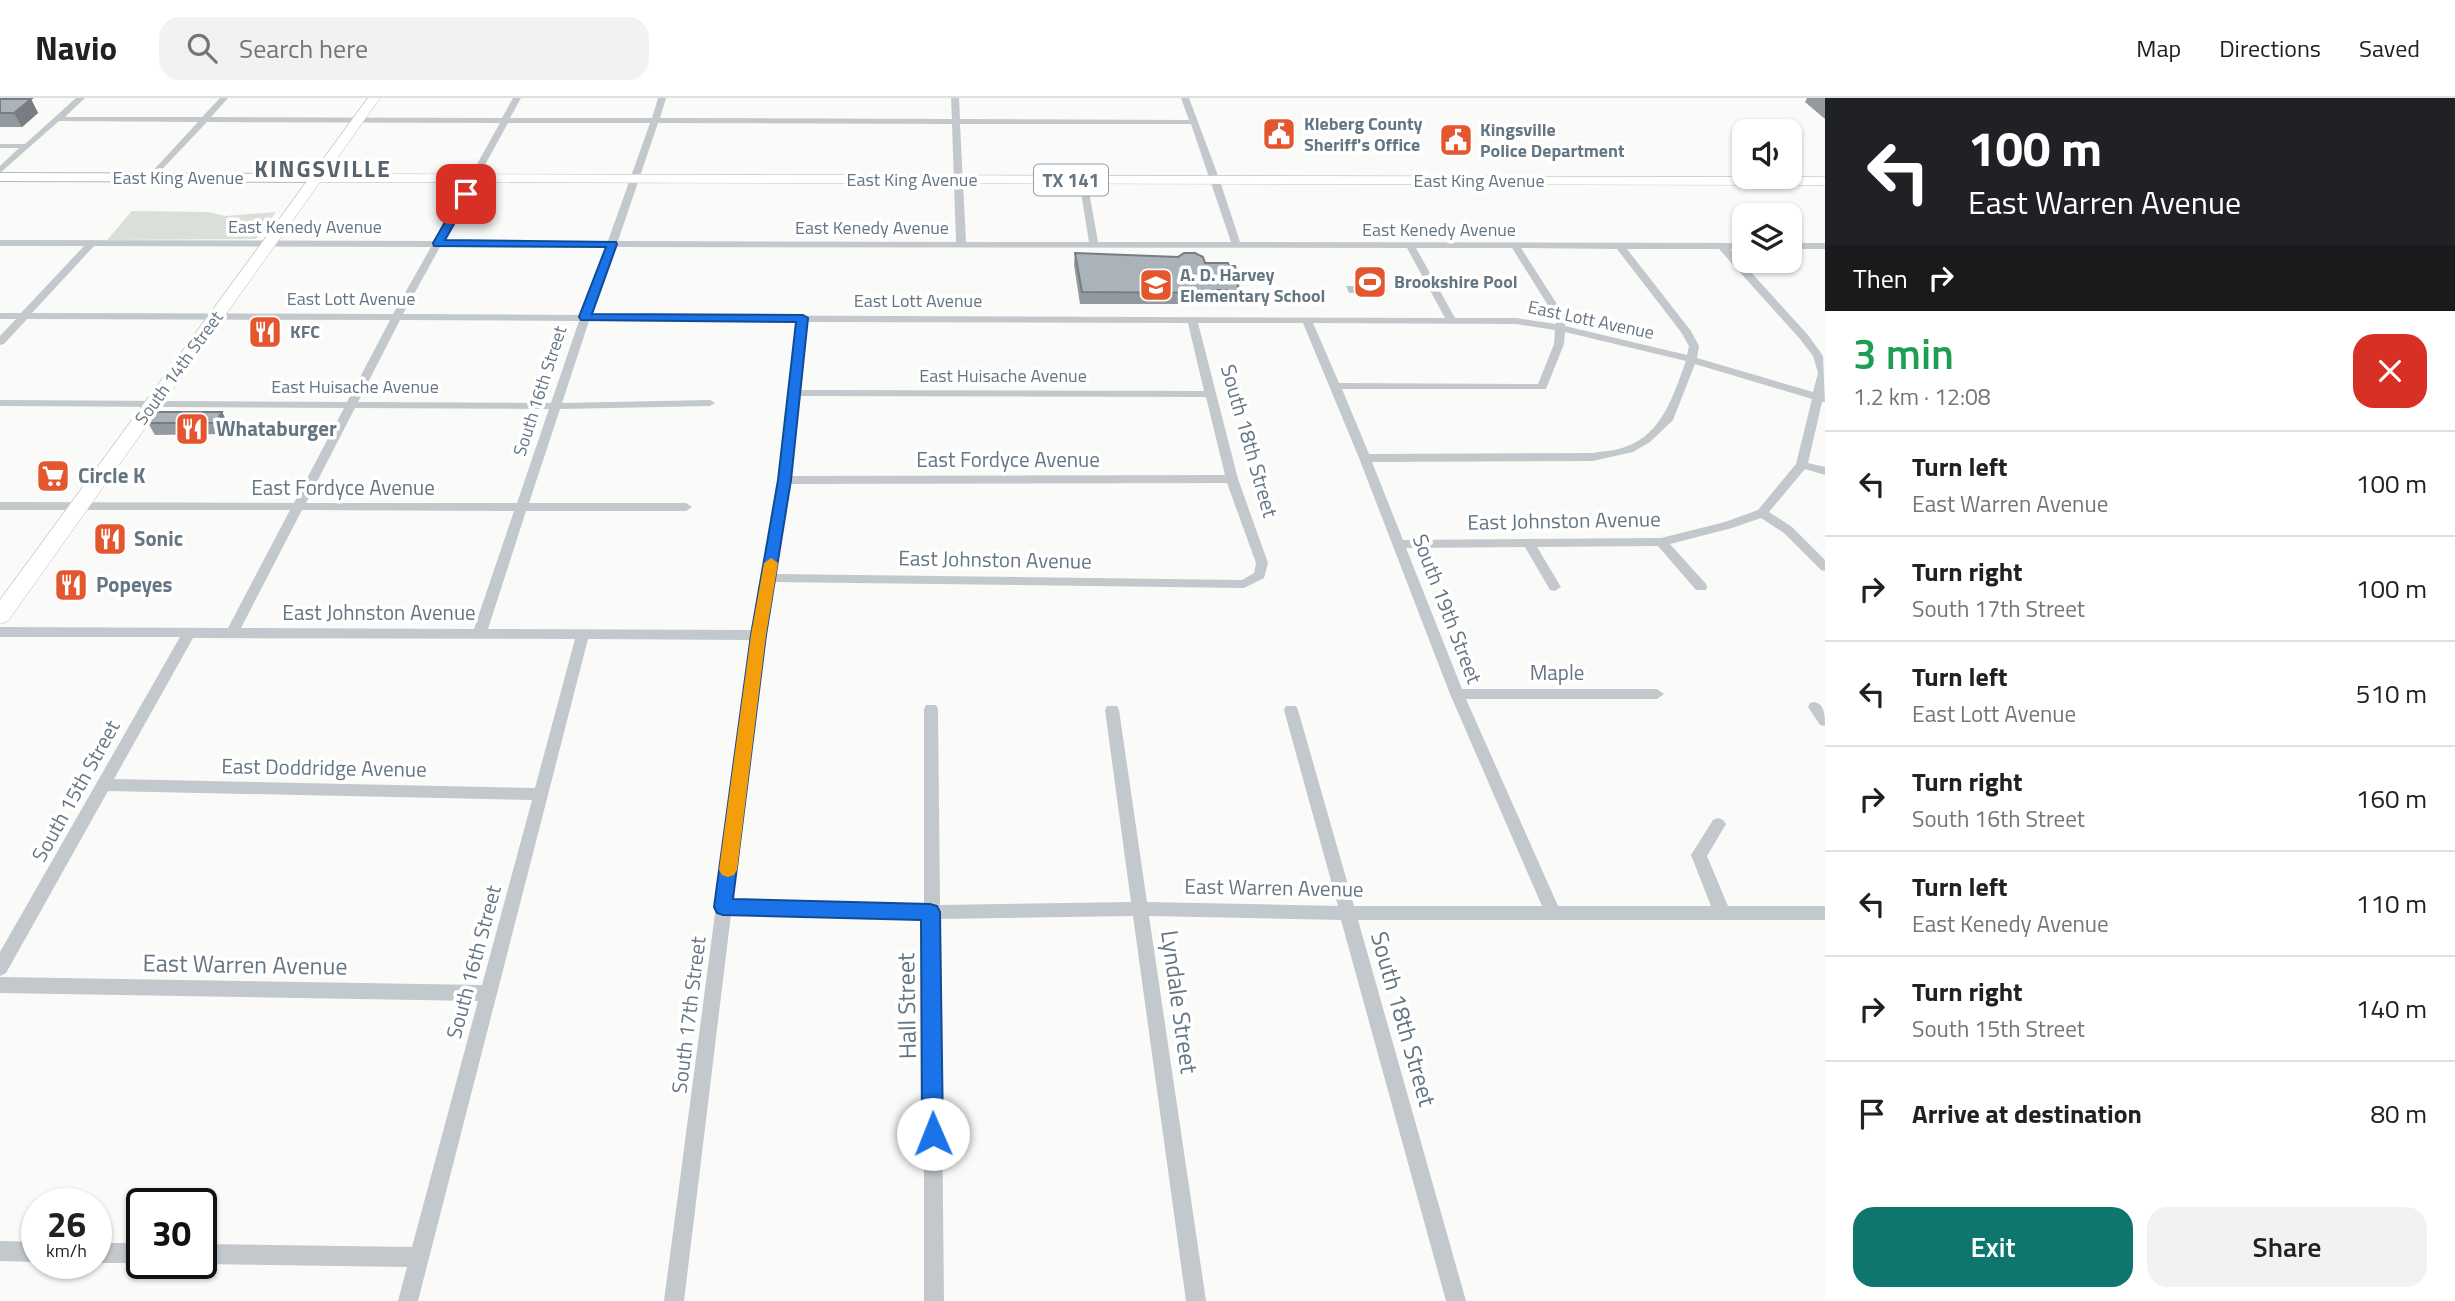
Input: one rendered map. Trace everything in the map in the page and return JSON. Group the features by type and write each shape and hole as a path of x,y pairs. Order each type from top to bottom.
{"main road":[{"name":"South 14th Street","path":"0,616 374,98"},
{"name":"East King Avenue","path":"0,177 1825,181"}],"street":[{"path":"0,170 81,98"},
{"path":"151,178 224,98"},
{"path":"232,633 397,317 517,98"},
{"name":"South 16th Street","path":"478,635 662,98"},
{"path":"955,98 961,244"},
{"path":"1185,98 1236,245"},
{"path":"59,119 1194,122"},
{"path":"0,146 27,146"},
{"path":"1083,180 1094,245"},
{"name":"East Kenedy Avenue","path":"0,243 1732,246"},
{"path":"0,342 92,243"},
{"path":"1410,245 1451,319"},
{"path":"1335,386 1542,387 1559,344 1561,318 1515,246"},
{"path":"1365,458 1593,457 1629,450 1646,440 1669,418 1694,346 1686,331 1620,246"},
{"path":"1722,246 1818,356 1823,373 1821,398 1802,465 1762,513 1788,530 1825,567"},
{"path":"1802,246 1825,246"},
{"name":"East Lott Avenue","path":"0,316 1516,321 1560,328 1691,361 1821,398"},
{"name":"South 17th Street","path":"674,1301 758,635 785,480 803,318"},
{"name":"South 18th Street","path":"1192,320 1232,479 1262,563 1260,575"},
{"name":"South 19th Street","path":"1307,320 1365,458 1457,694 1552,911"},
{"name":"East Huisache Avenue","path":"794,393 1212,394"},
{"name":"East Huisache Avenue","path":"0,403 710,404"},
{"path":"1802,465 1825,471"},
{"name":"East Fordyce Avenue","path":"785,480 1232,479"},
{"name":"East Fordyce Avenue","path":"0,506 686,507"},
{"name":"East Johnston Avenue","path":"1399,544 1661,542 1762,513"},
{"path":"1661,542 1701,587"},
{"path":"1529,544 1556,587"},
{"name":"East Johnston Avenue","path":"769,578 1244,584 1260,575"},
{"name":"East Johnston Avenue","path":"0,632 758,635"},
{"name":"South 15th Street","path":"0,968 188,633"},
{"name":"South 16th Street","path":"408,1301 583,633"},
{"name":"Maple","path":"1457,694 1657,694"},
{"path":"1820,707 1825,721"},
{"name":"Hall Street","path":"931,709 934,1301"},
{"name":"Lyndale Street","path":"1112,710 1196,1301"},
{"name":"South 18th Street","path":"1291,710 1457,1301"},
{"name":"East Doddridge Avenue","path":"104,785 542,794"},
{"path":"1718,824 1699,855 1722,912"},
{"name":"East Warren Avenue","path":"723,907 930,912 1141,909 1348,913 1825,913"},
{"name":"East Warren Avenue","path":"0,985 490,993"},
{"path":"0,1251 21,1252"},
{"path":"217,1254 419,1257"}],"shaded area":[{"path":"132,211 208,212 225,216 276,212 256,239 107,240"},
{"name":"Brookshire Pool","path":"1356,277 1379,277 1387,292 1349,293 1346,286 1360,286"}],"building":[{"path":"0,99 31,99 14,113 0,113"},
{"name":"A. D. Harvey Elementary School","path":"1075,253 1178,257 1184,253 1195,253 1203,257 1205,263 1228,263 1229,266 1235,266 1240,281 1236,281 1239,290 1212,290 1212,293 1082,292"},
{"path":"156,412 222,412 215,423 148,423"}],"slow traffic":[{"path":"728,870 758,635 771,563"}],"place":[{"name":"Kleberg County Sheriff's Office","path":"1279,134"},
{"name":"Kingsville Police Department","path":"1456,140"},
{"name":"Brookshire Pool","path":"1370,282"},
{"name":"A. D. Harvey Elementary School","path":"1156,285"},
{"name":"KFC","path":"265,332"},
{"name":"Whataburger","path":"192,429"},
{"name":"Circle K","path":"53,476"},
{"name":"Sonic","path":"110,539"},
{"name":"Popeyes","path":"71,585"}],"district":[{"name":"KINGSVILLE","path":"323,169"}],"route":[{"path":"466,194 438,243 612,244 585,317 803,318 785,480 758,635 723,907 930,912 933,1134"}]}
